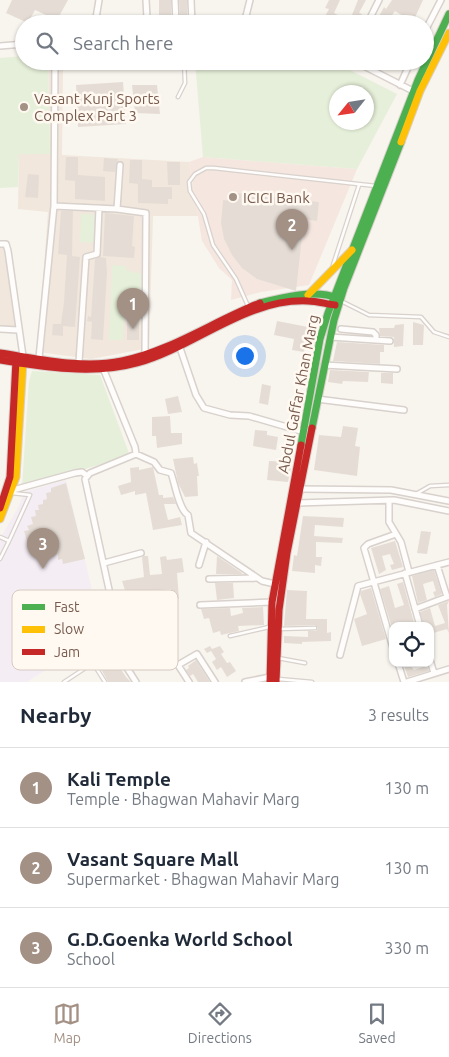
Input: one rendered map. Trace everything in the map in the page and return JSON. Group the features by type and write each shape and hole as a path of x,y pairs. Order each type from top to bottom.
{"main road":[{"name":"Abdul Gaffar Khan Marg","path":"434,46 449,14"},
{"name":"Abdul Gaffar Khan Marg","path":"434,63 449,33"},
{"name":"Abdul Gaffar Khan Marg","path":"273,680 274,627 317,399 338,302 354,248 413,91 423,70"},
{"name":"Abdul Gaffar Khan Marg","path":"273,680 276,657 272,602 320,339 338,302 387,182 420,91 430,70"},
{"path":"308,295 354,248"},
{"path":"0,354 19,360 39,358 80,362 116,362 178,344 248,306 281,298 308,295 338,302"},
{"path":"0,360 103,368 138,363 258,310 304,302 338,302"},
{"path":"0,519 12,492 19,360"},
{"path":"0,508 10,477 19,360"}],"street":[{"path":"96,15 98,0"},
{"path":"146,0 147,15"},
{"path":"175,0 176,15"},
{"path":"191,0 192,15"},
{"path":"246,15 250,0"},
{"path":"372,15 379,0"},
{"path":"434,15 441,0"},
{"path":"0,46 15,45"},
{"path":"39,358 54,206 55,70"},
{"path":"372,70 413,91"},
{"path":"400,84 407,70"},
{"path":"116,209 120,165"},
{"path":"54,206 116,209 144,212 147,215 145,355"},
{"path":"80,362 86,257 97,254 100,208"},
{"path":"0,244 6,244 8,251 18,330 19,360"},
{"path":"0,329 18,330"},
{"path":"341,329 372,332 376,340"},
{"path":"330,337 390,341"},
{"path":"178,344 196,395 204,408 230,415 249,416 304,432"},
{"path":"324,365 397,369"},
{"path":"103,368 136,454 154,462 160,470 171,473 174,488 180,498 184,512 188,515 191,533 258,578 275,584"},
{"path":"317,399 404,410"},
{"path":"86,475 136,454"},
{"path":"12,492 75,472 82,472 86,475"},
{"path":"86,475 85,481 110,590"},
{"path":"300,489 391,490 449,501"},
{"path":"389,500 389,522 401,542 419,622"},
{"path":"297,503 389,500 449,511"},
{"path":"389,634 364,547 396,534"},
{"path":"199,565 206,542"},
{"path":"104,562 141,554"},
{"path":"340,655 356,589 361,585 374,581 449,562"},
{"path":"415,609 447,597 437,565"},
{"path":"208,579 258,578"},
{"path":"200,604 272,602"},
{"path":"189,682 178,666 197,654 215,682"},
{"path":"399,667 404,682"},
{"path":"432,667 434,674"},
{"path":"408,682 449,669"},
{"path":"128,670 136,682"},
{"path":"245,682 273,680"}],"lane":[{"path":"178,97 185,83 184,70"},
{"path":"248,306 236,279 213,245 204,214 191,195 190,182 195,174 206,168 214,168 378,186"},
{"path":"332,272 359,185"},
{"path":"338,302 369,315 421,316 434,332 449,338"},
{"path":"416,494 430,486 449,485"},
{"path":"0,559 30,495 12,492"},
{"path":"0,537 9,541"},
{"path":"230,636 274,627 315,628"},
{"path":"276,657 305,663"},
{"path":"64,682 82,670"},
{"path":"98,670 106,682"},
{"path":"273,680 312,682"}],"shaded area":[{"path":"48,70 63,70 62,155 189,162 198,216 153,216 149,348 91,359 38,352 48,212 18,209 19,153 50,154"},
{"path":"203,157 357,169 309,285 261,292 231,300 232,280 219,268 202,241 189,162"},
{"path":"0,246 5,246 17,329 0,329"},
{"path":"66,480 92,590 12,590 12,670 45,670 27,682 0,682 0,539 19,506 24,492"}],"green space":[{"name":"Vasant Kunj Sports Complex Part 3","path":"15,57 15,70 48,70 50,154 19,154 18,187 0,188 0,58"},
{"path":"196,70 350,70 397,94 357,169 203,157"},
{"path":"81,214 102,215 101,243 80,242"},
{"path":"112,265 126,266 126,270 142,274 140,317 124,317 123,340 109,340"},
{"path":"32,371 100,375 130,456 22,487 29,382"}],"building":[{"path":"12,0 68,0 60,15 46,15 35,10 32,15 15,15 15,17 6,13"},
{"path":"159,0 171,0 171,15 159,15"},
{"path":"179,0 187,0 187,15 180,15"},
{"path":"329,0 340,0 334,13 338,15 326,15 329,9 325,8"},
{"path":"358,0 366,0 359,13 361,15 352,15"},
{"path":"392,0 423,0 416,15 402,15 395,11 392,15 380,15 384,7 386,9"},
{"path":"123,82 126,124 78,127 76,85"},
{"path":"132,85 157,85 160,114 135,113"},
{"path":"66,157 78,157 78,175 105,177 105,201 75,199 75,181 65,180"},
{"path":"104,158 118,159 115,172 103,171"},
{"path":"130,160 142,160 142,179 152,180 152,187 172,187 172,199 168,199 168,204 138,203 138,184 129,183"},
{"path":"167,162 180,162 180,185 168,185"},
{"path":"28,174 39,175 38,198 25,197"},
{"path":"237,193 319,202 317,221 304,219 296,291 257,279 242,268 232,255 224,239 221,223 223,200 236,201"},
{"path":"61,211 73,211 72,256 80,257 75,327 63,326 63,336 52,335 53,324 61,324 64,302 67,255 58,254"},
{"path":"105,213 134,216 132,246 135,247 134,258 103,256"},
{"path":"100,257 106,258 107,272 103,340 91,339 92,322 87,321 88,316 91,317 95,259"},
{"path":"127,319 139,319 139,340 127,340"},
{"path":"277,321 308,327 304,352 292,350 294,339 274,335"},
{"path":"413,322 424,325 423,345 413,345"},
{"path":"404,324 403,346 394,347 394,337 380,336 379,328 394,328 395,325"},
{"path":"337,342 384,345 384,352 380,352 380,364 333,361"},
{"path":"330,370 369,372 368,382 343,381 342,384 328,382"},
{"path":"381,373 393,373 393,384 381,383"},
{"path":"262,384 271,386 268,405 259,403"},
{"path":"178,396 182,412 168,414 165,399"},
{"path":"170,416 171,433 182,433 182,444 157,448 156,436 152,436 152,417"},
{"path":"343,426 358,428 355,446 360,447 357,476 314,470 319,435 341,437"},
{"path":"255,430 267,431 267,435 278,437 276,450 253,446"},
{"path":"193,457 194,464 197,463 199,476 197,476 198,496 185,497 178,483 173,459"},
{"path":"269,461 292,462 288,482 267,480"},
{"path":"139,467 139,470 153,467 159,495 163,495 163,498 173,497 176,504 164,504 168,520 180,517 182,525 153,530 146,493 135,495 135,491 121,495 118,486 131,482 130,468"},
{"path":"66,483 85,559 63,564 62,559 58,560 58,554 53,557 51,552 46,554 45,549 40,551 37,542 27,541 24,531 29,530 27,526 33,524 31,517 36,516 35,510 39,510 38,505 43,504 43,500 47,499 46,493 51,492 51,488"},
{"path":"303,516 344,518 343,527 315,525 314,536 343,538 342,543 316,542 316,557 322,557 321,566 315,565 315,573 292,571 294,555 297,556"},
{"path":"421,531 431,532 427,554 417,553"},
{"path":"395,541 403,567 392,570 390,565 394,564 390,554 382,556 386,570 379,574 371,548"},
{"path":"148,556 150,575 162,574 160,557 166,556 167,560 182,558 184,572 177,573 179,599 178,590 125,590 122,581 144,577 142,557"},
{"path":"217,556 242,573 242,574 216,574"},
{"path":"434,570 442,594 435,597 433,592 436,591 433,581 423,584 427,600 418,603 412,576"},
{"path":"403,582 414,622 390,622 380,589 389,586 395,608 404,605 397,584"},
{"path":"215,583 233,583 234,598 217,600"},
{"path":"371,588 386,639 362,646 354,619 367,614 360,594 361,591"},
{"path":"287,590 307,591 306,619 327,619 327,633 331,632 331,641 302,642 302,644 284,643 284,636 308,637 308,631 316,631 318,628 315,625 284,626"},
{"path":"449,601 447,605 449,633 447,629 434,633 434,622 435,626 445,623 438,605"},
{"path":"263,607 264,625 238,626 239,631 221,635 220,631 213,633 209,618 204,619 201,609 230,608 231,616 243,613 242,608"},
{"path":"430,608 434,622 423,622 420,612"},
{"path":"210,646 212,649 220,646 224,652 221,654 236,671 227,677 221,667 217,670 212,662 216,659 211,651 207,653 204,649"},
{"path":"196,660 210,682 198,682 193,674 190,676 186,670"},
{"path":"404,667 411,667 414,670 428,667 429,671 408,677"},
{"path":"102,670 121,670 131,682 108,682"}],"traffic: fast":[{"path":"434,46 449,14"},
{"path":"301,445 320,339 328,313 423,70"},
{"path":"312,428 334,320 344,288 401,142"},
{"path":"260,303 289,296 309,294 329,295 338,298"}],"traffic: slow":[{"path":"434,63 449,33"},
{"path":"401,142 420,91 430,70"},
{"path":"308,295 352,250"},
{"path":"0,519 16,477 23,361"}],"traffic: jam":[{"path":"0,360 68,369 121,367 158,356 242,315 263,307 285,302 308,301 335,305"},
{"path":"0,353 76,364 122,361 175,343 260,303"},
{"path":"0,508 10,477 16,360"},
{"path":"276,682 279,610 287,553 312,428"},
{"path":"270,682 272,602 301,445"}],"place":[{"name":"Vasant Kunj Sports Complex Part 3","path":"24,107"},
{"name":"ICICI Bank","path":"233,197"},
{"name":"Vasant Square Mall","path":"292,250"},
{"name":"Kali Temple","path":"133,329"},
{"name":"G.D.Goenka World School","path":"43,569"}]}
